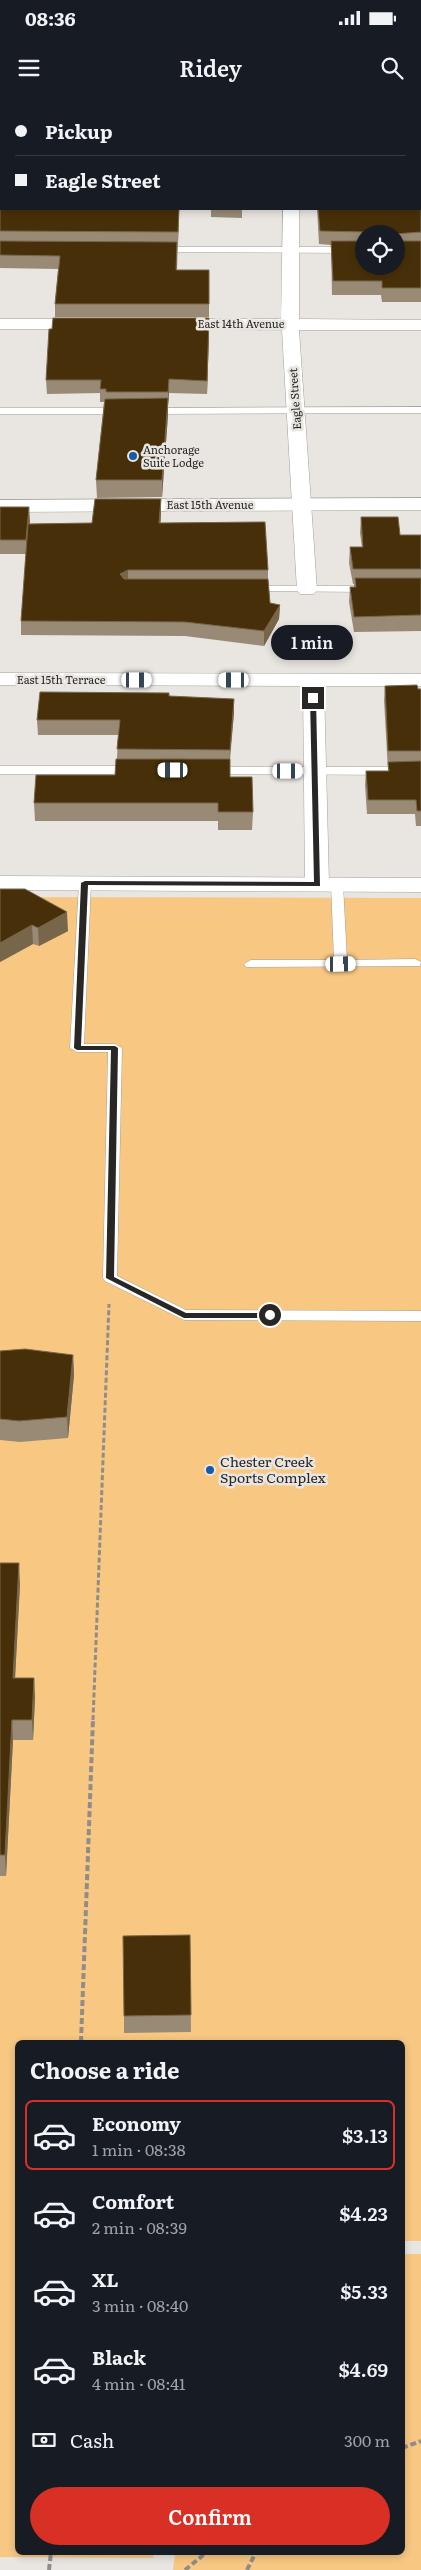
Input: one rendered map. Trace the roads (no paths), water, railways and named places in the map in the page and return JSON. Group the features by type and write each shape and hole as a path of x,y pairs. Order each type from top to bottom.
{"street":[{"name":"Eagle Street","path":"291,210 290,324 307,590"},
{"path":"0,324 106,324"},
{"name":"East 14th Avenue","path":"155,324 421,325"},
{"name":"East 15th Avenue","path":"0,506 421,504"},
{"name":"East 15th Terrace","path":"0,680 421,680"},
{"path":"313,680 315,771 327,884"},
{"path":"0,882 421,885"}],"lane":[{"path":"148,249 355,250"},
{"path":"0,411 421,410"},
{"path":"237,589 383,589"},
{"path":"0,770 149,770"},
{"path":"198,770 421,771"},
{"path":"85,883 77,1048 115,1048 110,1278 184,1315 421,1316"},
{"path":"327,884 341,964"},
{"path":"251,964 415,963"}],"place":[{"name":"Anchorage Suite Lodge","path":"133,456"},
{"name":"Chester Creek Sports Complex","path":"210,1470"}]}
